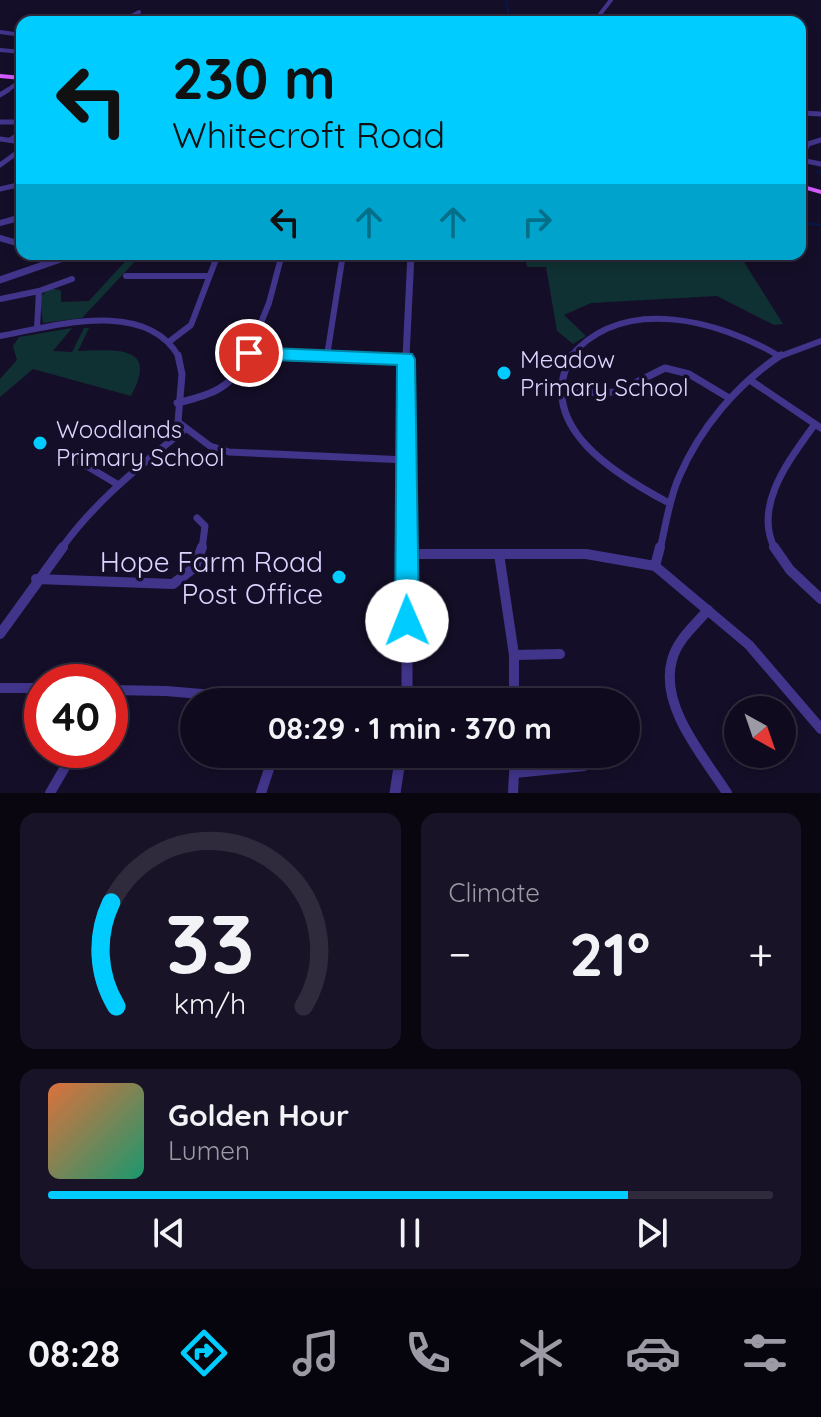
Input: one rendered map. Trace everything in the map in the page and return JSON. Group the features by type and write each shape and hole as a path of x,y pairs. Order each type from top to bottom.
{"street":[{"path":"599,16 611,0"},
{"path":"130,16 139,12"},
{"path":"10,140 16,134"},
{"path":"0,139 16,141"},
{"path":"0,280 43,260"},
{"path":"170,341 191,325 216,260"},
{"path":"177,403 209,396 226,387 240,372 279,275 281,260"},
{"path":"327,356 342,260"},
{"path":"407,688 406,359 411,260"},
{"path":"131,274 209,276"},
{"path":"0,299 62,287 72,279"},
{"path":"37,328 39,291"},
{"path":"669,503 632,484 598,459 567,418 560,393 570,356 599,331 621,324 658,320 703,323 741,335 779,356"},
{"path":"0,336 61,324 121,323 143,327 170,341 180,356 183,368 177,403 178,422 210,446 229,452 407,460"},
{"path":"655,566 669,503 697,443 729,398 779,356 821,341"},
{"path":"249,353 406,359"},
{"path":"560,393 617,392 665,368 689,374 729,398"},
{"path":"750,380 818,426 779,477 767,525 783,563 820,596"},
{"path":"0,634 36,579 78,525 117,484 185,429"},
{"path":"75,459 117,484"},
{"path":"36,579 173,584 196,569 205,521"},
{"path":"406,554 601,555 655,566 749,645 821,729"},
{"path":"499,554 514,655 514,688"},
{"path":"708,610 679,644 670,662 669,678 675,705 727,793"},
{"path":"514,655 560,654"},
{"path":"0,688 24,688"},
{"path":"128,690 180,692"},
{"path":"50,793 65,768"},
{"path":"261,793 269,768"},
{"path":"395,793 399,768"},
{"path":"513,793 515,768"},
{"path":"515,773 564,768"}],"green space":[{"path":"127,260 136,260 82,318 43,323 40,298 47,291 61,291 61,302 89,301"},
{"path":"525,260 743,260 783,324 774,325 717,296 591,303 564,315 586,336 573,344 557,331 546,267 527,267"},
{"path":"72,328 53,351 72,352 84,328 89,328 78,351 118,351 136,359 140,367 139,379 131,396 33,369 0,397 0,379 17,360 13,346 19,337"}],"waterway":[{"path":"506,0 509,16"},
{"path":"817,172 821,173"},
{"path":"806,223 821,225"}],"place":[{"name":"Meadow Primary School","path":"504,373"},
{"name":"Woodlands Primary School","path":"40,443"},
{"name":"Hope Farm Road Post Office","path":"339,577"}],"route":[{"path":"249,353 406,359 407,621"}]}
